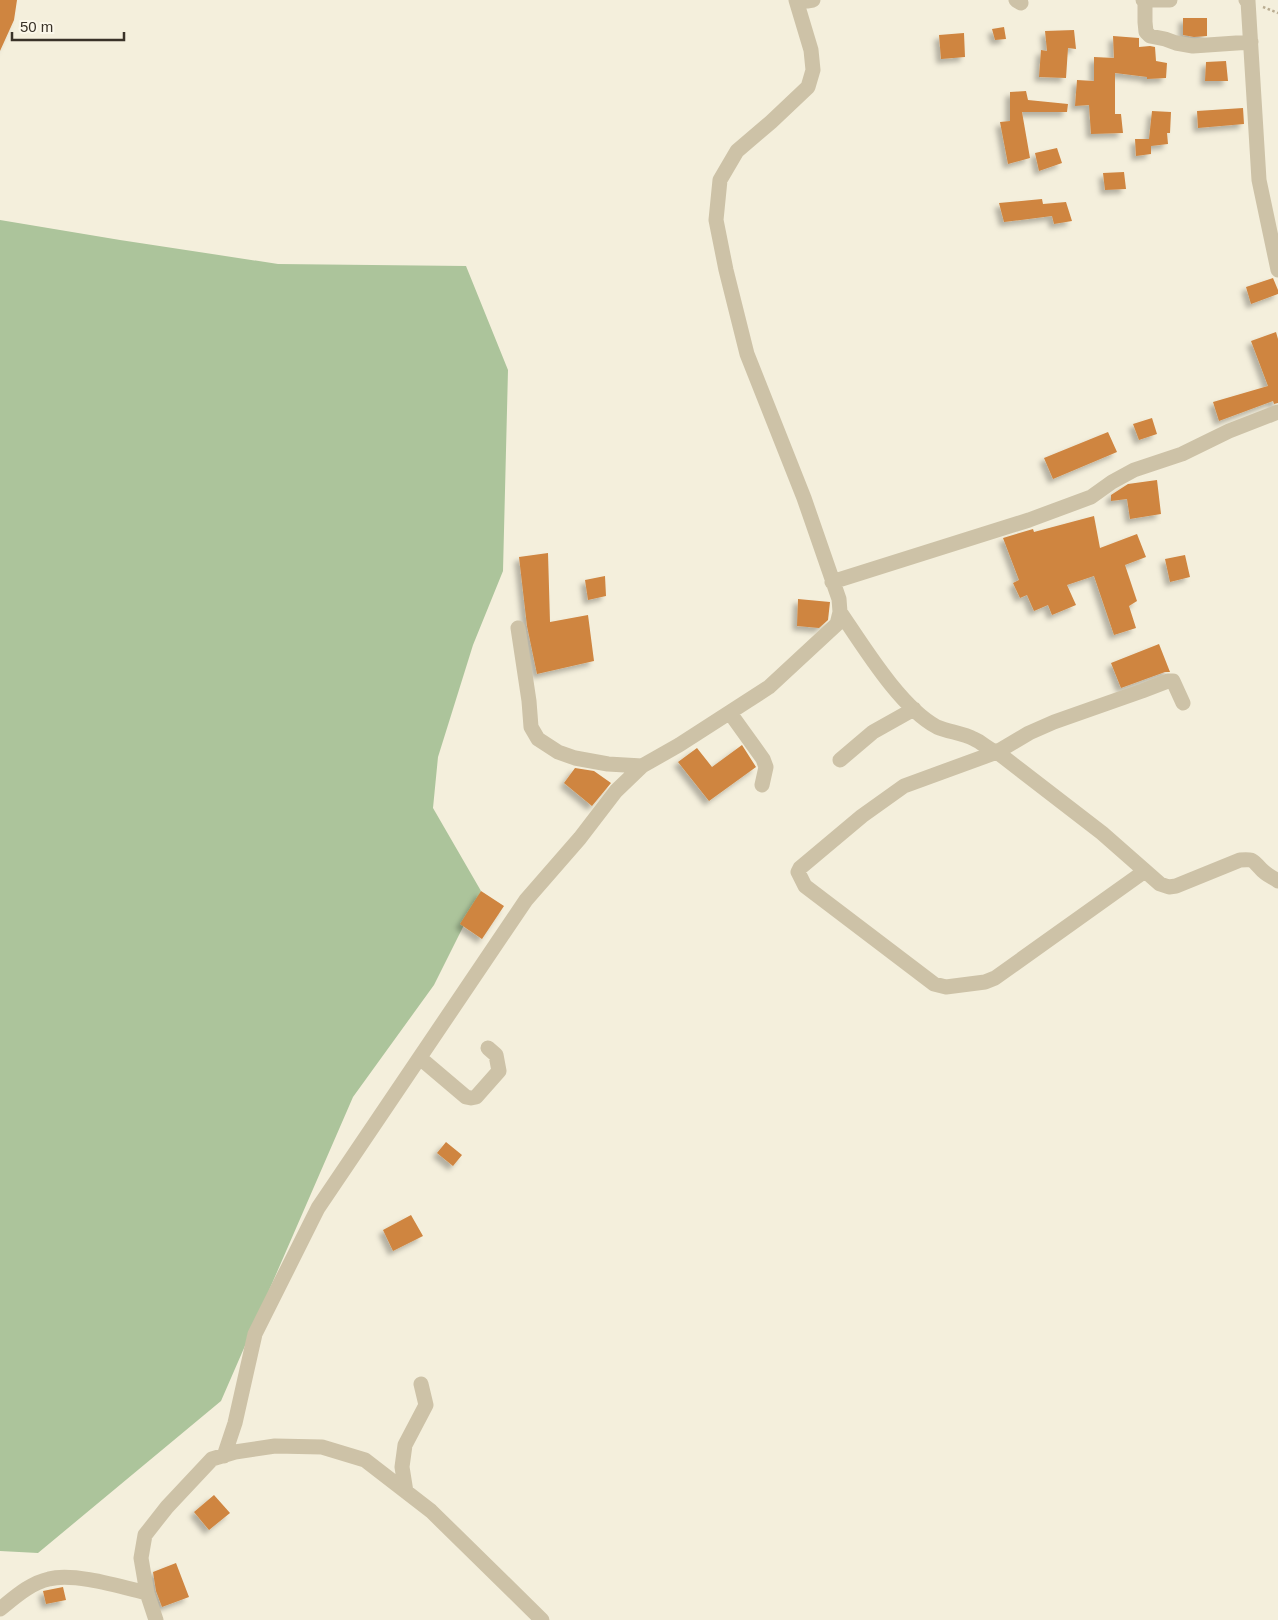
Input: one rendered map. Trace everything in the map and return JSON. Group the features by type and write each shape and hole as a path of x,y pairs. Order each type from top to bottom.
{"street":[{"path":"224,1456 234,1423 255,1334 318,1208 526,900 580,838 616,791 642,766 769,688 837,624 840,612 839,599 804,498 747,354 726,270 716,220 720,180 737,151 808,87 813,70 811,50 797,0 807,2 812,0"},
{"path":"1170,0 1144,0 1146,32 1150,36 1193,46 1251,42"},
{"path":"1246,0 1248,1 1251,42 1259,180 1278,270"},
{"path":"832,582 1029,520 1091,497 1112,482 1134,470 1182,454 1229,431 1278,412"},
{"path":"840,612 884,675 914,710 938,727 974,739 990,750 998,752 1102,833 1160,884 1169,887 1176,886 1240,860 1250,859 1256,862 1261,870 1278,881"},
{"path":"518,628 531,727 538,739 558,752 575,758 608,764 642,766"},
{"path":"1145,871 995,978 984,982 946,987 934,984 805,886 798,872 800,868 862,816 904,786 998,752 1029,733 1054,722 1168,681 1173,681 1184,703"},
{"path":"840,760 873,732 914,710"},
{"path":"730,712 763,759 766,767 762,786"},
{"path":"420,1058 466,1096 471,1098 476,1097 499,1071 496,1056 488,1048"},
{"path":"406,1492 402,1467 406,1445 426,1405 421,1384"},
{"path":"156,1620 147,1593 141,1558 145,1535 167,1507 212,1459 275,1446 322,1447 365,1460 431,1511 542,1620"},
{"path":"0,1609 24,1590 48,1579 65,1577 109,1583 147,1593"}],"green space":[{"path":"0,220 278,264 466,266 508,370 503,571 473,645 438,757 433,808 481,891 434,985 353,1097 221,1401 38,1553 0,1551"}],"building":[{"path":"0,0 17,0 14,20 0,51"},
{"path":"1183,18 1207,18 1207,36 1194,37 1183,35"},
{"path":"1004,27 1006,39 995,40 992,29"},
{"path":"1074,30 1076,49 1068,48 1066,78 1039,77 1041,50 1047,51 1045,31"},
{"path":"964,33 965,57 941,59 939,35"},
{"path":"1113,36 1139,38 1139,47 1155,47 1156,61 1167,63 1166,78 1147,79 1147,77 1115,73 1115,114 1121,114 1123,133 1091,134 1089,105 1075,106 1077,80 1094,81 1094,57 1114,58"},
{"path":"1226,61 1228,81 1205,81 1206,62"},
{"path":"1026,91 1028,100 1068,104 1067,112 1022,112 1030,158 1008,164 1000,122 1010,121 1010,92"},
{"path":"1243,108 1244,124 1198,128 1197,111"},
{"path":"1152,111 1171,112 1170,133 1167,133 1168,144 1151,146 1151,154 1136,156 1135,139 1149,139"},
{"path":"1057,148 1062,163 1039,171 1035,153"},
{"path":"1124,172 1126,189 1105,190 1103,173"},
{"path":"1042,199 1043,204 1066,202 1072,221 1054,224 1052,216 1004,222 999,203"},
{"path":"1273,278 1278,294 1251,304 1246,287"},
{"path":"1276,332 1278,339 1278,403 1274,404 1273,401 1219,421 1213,402 1268,386 1251,341"},
{"path":"1152,418 1157,434 1139,440 1133,424"},
{"path":"1108,432 1117,452 1053,479 1044,458"},
{"path":"1157,480 1161,514 1130,519 1127,499 1111,501 1111,495 1128,484"},
{"path":"1094,516 1100,548 1137,534 1146,557 1125,565 1137,601 1129,606 1136,628 1114,635 1094,576 1067,585 1076,605 1052,615 1048,605 1034,611 1027,595 1020,598 1013,583 1019,580 1003,538 1033,529 1034,532"},
{"path":"548,553 550,622 588,615 594,661 537,674 527,626 519,557"},
{"path":"1185,555 1190,577 1170,582 1165,559"},
{"path":"605,576 606,596 588,600 585,580"},
{"path":"798,599 830,602 828,620 819,628 797,626"},
{"path":"1159,644 1170,672 1165,672 1121,688 1111,663"},
{"path":"742,745 756,767 709,801 678,762 697,748 712,767"},
{"path":"575,768 594,771 611,783 592,806 564,783"},
{"path":"481,891 504,906 482,939 460,924"},
{"path":"446,1142 462,1155 453,1166 437,1153"},
{"path":"411,1215 423,1236 393,1251 383,1230"},
{"path":"214,1495 230,1513 209,1530 194,1512"},
{"path":"176,1563 189,1597 162,1607 156,1591 153,1572"},
{"path":"63,1587 66,1600 46,1604 43,1591"}]}
